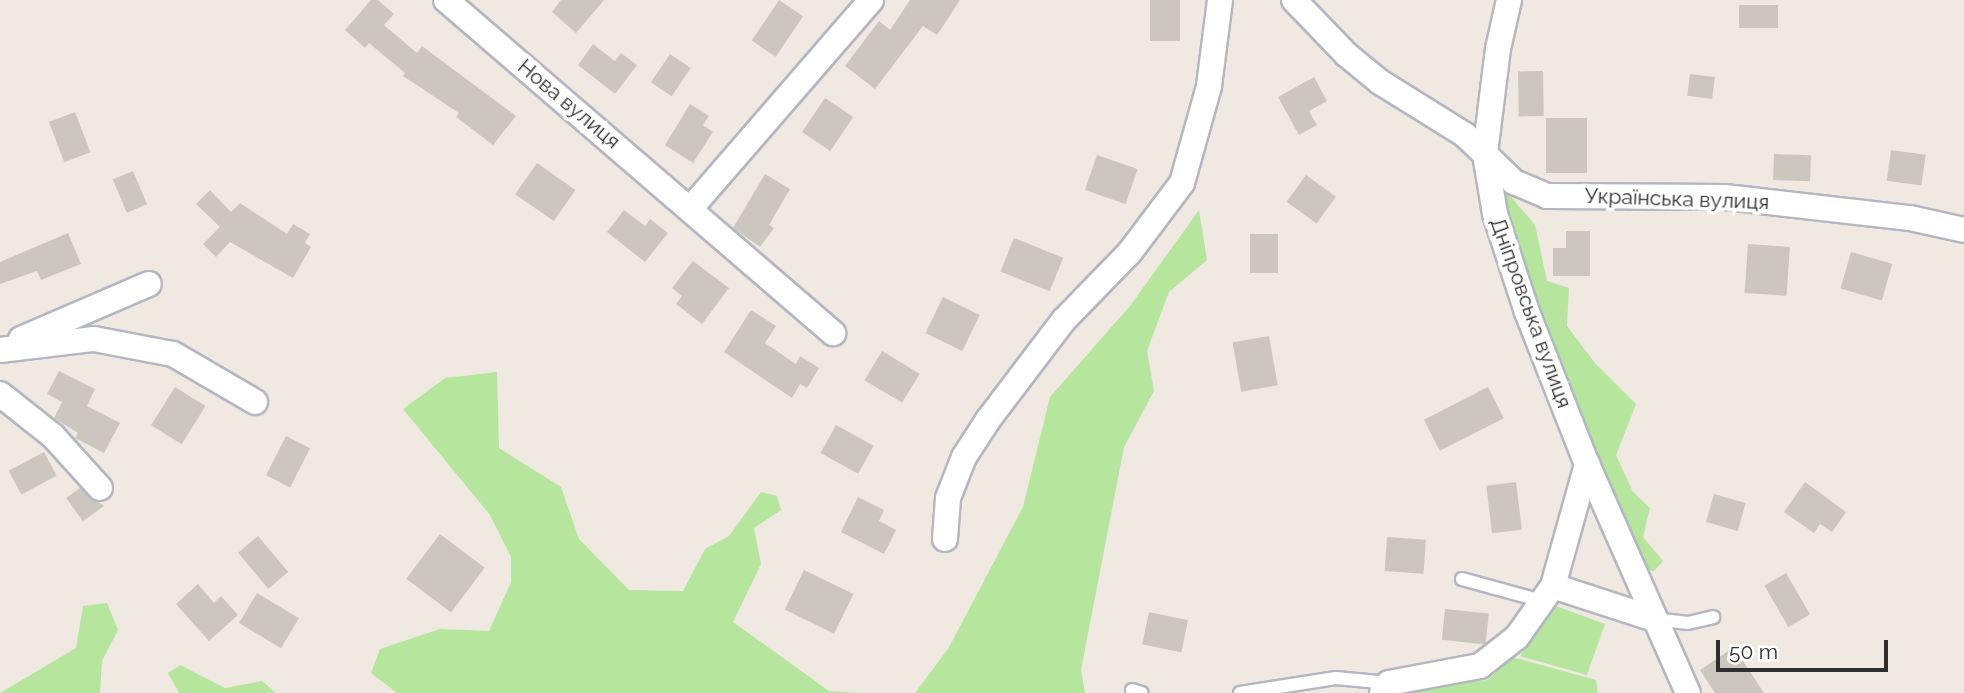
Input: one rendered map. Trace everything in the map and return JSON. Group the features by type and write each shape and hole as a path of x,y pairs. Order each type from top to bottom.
{"street":[{"name":"Нова вулиця","path":"446,0 691,208 833,333"},
{"path":"691,208 872,0"},
{"path":"945,539 948,498 964,457 988,420 1064,320 1130,252 1182,183 1209,86 1220,0"},
{"path":"1294,0 1347,55 1465,135 1485,154"},
{"name":"Дніпровська вулиця","path":"1509,0 1498,49 1485,154 1495,214 1519,287 1587,464 1688,693"},
{"name":"Українська вулиця","path":"1485,154 1514,182 1547,196 1724,197 1910,218 1964,230"},
{"path":"0,349 149,284"},
{"path":"0,349 94,339 173,354 255,402"},
{"path":"0,394 53,436 100,488"},
{"path":"1386,688 1479,666 1517,637 1548,593 1587,464"},
{"path":"1548,593 1654,619"}],"lane":[{"path":"1462,579 1548,593"},
{"path":"1654,619 1688,623 1713,617"},
{"path":"1240,693 1336,678 1386,688"}],"green space":[{"path":"1506,191 1535,225 1547,281 1569,288 1567,326 1595,363 1636,404 1616,455 1633,492 1650,508 1643,537 1663,561 1654,571 1641,569 1593,461 1504,213"},
{"path":"1199,210 1207,260 1169,292 1147,351 1154,391 1124,447 1081,670 1085,693 915,693 948,649 1023,507 1050,397 1130,306"},
{"path":"497,372 499,448 561,487 579,539 629,590 683,591 705,549 729,536 761,492 777,496 781,510 754,528 761,564 733,622 829,691 861,693 397,693 371,673 380,649 440,629 489,631 511,582 511,557 490,515 403,409 445,378"},
{"path":"107,603 118,630 102,661 100,693 0,693 76,648 83,606"},
{"path":"1553,605 1605,624 1587,675 1520,656"},
{"path":"1512,657 1596,680 1598,693 1411,693 1449,683 1488,680"},
{"path":"180,665 225,688 262,681 276,693 179,693 168,673"}],"building":[{"path":"371,0 378,0 394,14 384,25 417,53 422,46 516,116 493,145 456,117 459,113 403,76 405,73 369,43 365,48 345,30"},
{"path":"561,0 604,0 576,33 552,12"},
{"path":"779,0 803,16 776,57 752,41"},
{"path":"910,0 960,0 937,35 923,26 875,89 845,66 879,21 890,30"},
{"path":"1150,0 1180,0 1180,41 1150,41"},
{"path":"1739,5 1778,5 1778,28 1739,28"},
{"path":"593,44 615,61 621,53 637,65 615,94 578,65"},
{"path":"670,54 691,68 672,96 651,82"},
{"path":"1518,71 1543,71 1544,116 1519,116"},
{"path":"1690,74 1715,77 1712,99 1687,96"},
{"path":"1314,77 1327,101 1309,111 1317,125 1299,135 1278,97"},
{"path":"825,98 853,117 830,151 802,132"},
{"path":"690,104 709,116 703,125 713,132 693,163 665,145"},
{"path":"75,112 90,152 64,162 49,122"},
{"path":"1546,118 1587,118 1587,173 1546,173"},
{"path":"1891,150 1926,155 1921,186 1887,181"},
{"path":"1774,154 1811,155 1810,181 1773,180"},
{"path":"1097,155 1138,169 1126,204 1085,190"},
{"path":"537,163 576,190 554,221 515,194"},
{"path":"133,171 147,204 127,213 113,180"},
{"path":"765,174 790,189 769,225 774,228 760,247 733,228"},
{"path":"1306,175 1336,197 1317,223 1287,202"},
{"path":"210,190 231,212 240,203 287,234 293,224 310,234 305,243 311,247 293,278 230,242 216,257 203,244 220,227 196,204"},
{"path":"624,210 645,226 650,219 668,233 645,262 607,232"},
{"path":"1566,231 1590,231 1590,276 1553,276 1553,248 1566,248"},
{"path":"68,233 81,264 41,280 37,271 0,284 0,262"},
{"path":"1250,234 1278,234 1278,273 1250,273"},
{"path":"1014,238 1063,258 1050,291 1001,271"},
{"path":"1748,244 1790,247 1786,296 1745,293"},
{"path":"1851,252 1892,264 1882,300 1841,289"},
{"path":"693,261 729,288 702,324 676,304 682,296 672,288"},
{"path":"943,297 980,315 962,351 925,333"},
{"path":"751,310 776,326 765,343 796,364 800,356 819,368 807,388 800,384 792,398 724,352"},
{"path":"1269,336 1278,385 1241,392 1233,342"},
{"path":"882,351 920,374 902,403 864,380"},
{"path":"59,371 95,389 87,406 120,423 104,453 75,438 78,433 54,418 62,402 47,394"},
{"path":"175,387 206,406 182,444 151,425"},
{"path":"1488,387 1504,418 1440,451 1424,420"},
{"path":"836,425 874,446 858,474 820,453"},
{"path":"286,436 310,448 290,487 266,475"},
{"path":"44,452 57,476 21,495 9,471"},
{"path":"1516,482 1522,530 1492,533 1486,486"},
{"path":"1805,482 1846,512 1832,532 1820,524 1814,533 1784,512"},
{"path":"80,488 104,506 83,521 66,498"},
{"path":"1714,494 1746,503 1738,531 1706,522"},
{"path":"858,497 884,510 879,521 896,530 884,554 841,532"},
{"path":"440,534 485,568 451,612 406,579"},
{"path":"258,536 288,572 268,589 238,553"},
{"path":"1387,537 1426,540 1424,574 1385,571"},
{"path":"804,570 853,594 834,634 785,610"},
{"path":"1786,573 1810,615 1788,627 1764,586"},
{"path":"198,584 214,603 221,596 238,615 209,641 176,604"},
{"path":"257,593 299,618 281,648 239,623"},
{"path":"1445,609 1489,614 1486,644 1442,640"},
{"path":"1149,612 1188,620 1181,653 1142,644"},
{"path":"1734,647 1764,693 1715,693 1700,670"}]}
